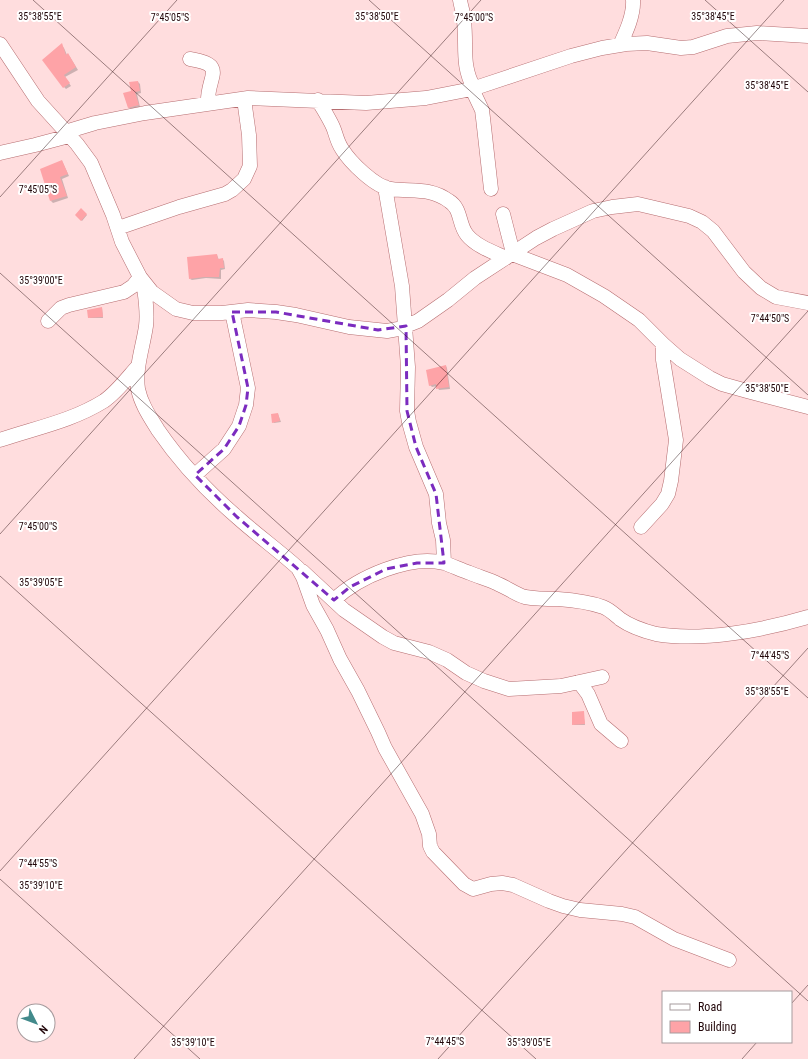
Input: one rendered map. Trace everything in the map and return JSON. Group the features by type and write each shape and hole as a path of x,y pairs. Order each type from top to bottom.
{"street":[{"path":"460,0 464,20 465,64 467,74 484,118 491,189"},
{"path":"620,45 626,32 633,6 633,0"},
{"path":"0,153 23,148 109,120 244,98 366,103 395,102 426,98 473,88 571,56 620,45 647,43 682,48 693,47 727,36 757,33 808,36"},
{"path":"0,44 38,101 91,163 118,228 122,242 142,279 152,292 176,309 193,313 248,310 276,312 349,327 393,330 418,321 448,300 475,278 553,229 593,211 638,204 689,216 702,222 713,231 744,272 761,288 776,297 808,303"},
{"path":"190,59 203,61 211,66 213,70 213,76 208,88 208,104"},
{"path":"118,228 178,207 225,194 244,179 250,166 249,135 244,98"},
{"path":"318,100 333,128 342,150 366,175 378,184 388,189 424,190 440,195 450,201 457,208 466,235 486,248 567,275 594,289 639,320 680,359 722,384 808,407"},
{"path":"385,187 402,286 406,326 408,388 407,411 416,447 438,502 437,513 443,540 444,563"},
{"path":"504,214 510,255"},
{"path":"48,321 61,308 124,292 142,279"},
{"path":"142,279 147,310 146,326 138,366 138,387 140,397 150,418 194,475 238,517 362,623 394,643 429,652 447,660 466,673 484,681 509,689 561,686 602,677"},
{"path":"194,475 210,463 224,449 239,426 246,405 248,388 232,312"},
{"path":"641,527 662,504 668,494 676,440 663,360 663,344"},
{"path":"0,440 57,422 104,400 138,366"},
{"path":"334,600 341,593 356,583 368,576 386,569 417,563 432,562 444,563 497,583 510,592 525,597 568,600 603,607 628,623 644,631 657,634 707,636 770,626 808,617"},
{"path":"298,568 303,577 313,605 328,630 340,659 385,748 422,814 429,834 430,846 433,852 464,884 473,889 497,883 510,884 549,901 574,909 635,916 674,939 729,960"},
{"path":"579,682 588,694 601,724 621,741"}],"highlighted area":[{"path":"232,312 276,312 378,330 406,326 407,411 416,447 436,494 444,563 417,563 386,569 350,587 334,600 237,517 195,475 224,449 239,426 246,405 248,388"}],"building":[{"path":"62,43 66,55 68,53 76,67 64,75 70,83 63,88 42,60"},
{"path":"138,81 140,91 135,92 139,105 128,108 123,93 131,91 129,82"},
{"path":"62,160 68,174 60,177 67,196 50,201 40,169"},
{"path":"81,208 87,214 81,221 75,215"},
{"path":"217,254 218,259 223,258 224,268 220,268 219,277 189,279 187,257"},
{"path":"102,307 103,317 88,318 87,310"},
{"path":"446,365 449,387 436,389 436,384 429,386 426,370"},
{"path":"278,413 280,421 272,423 271,414"},
{"path":"584,711 585,724 572,725 572,712"}]}
